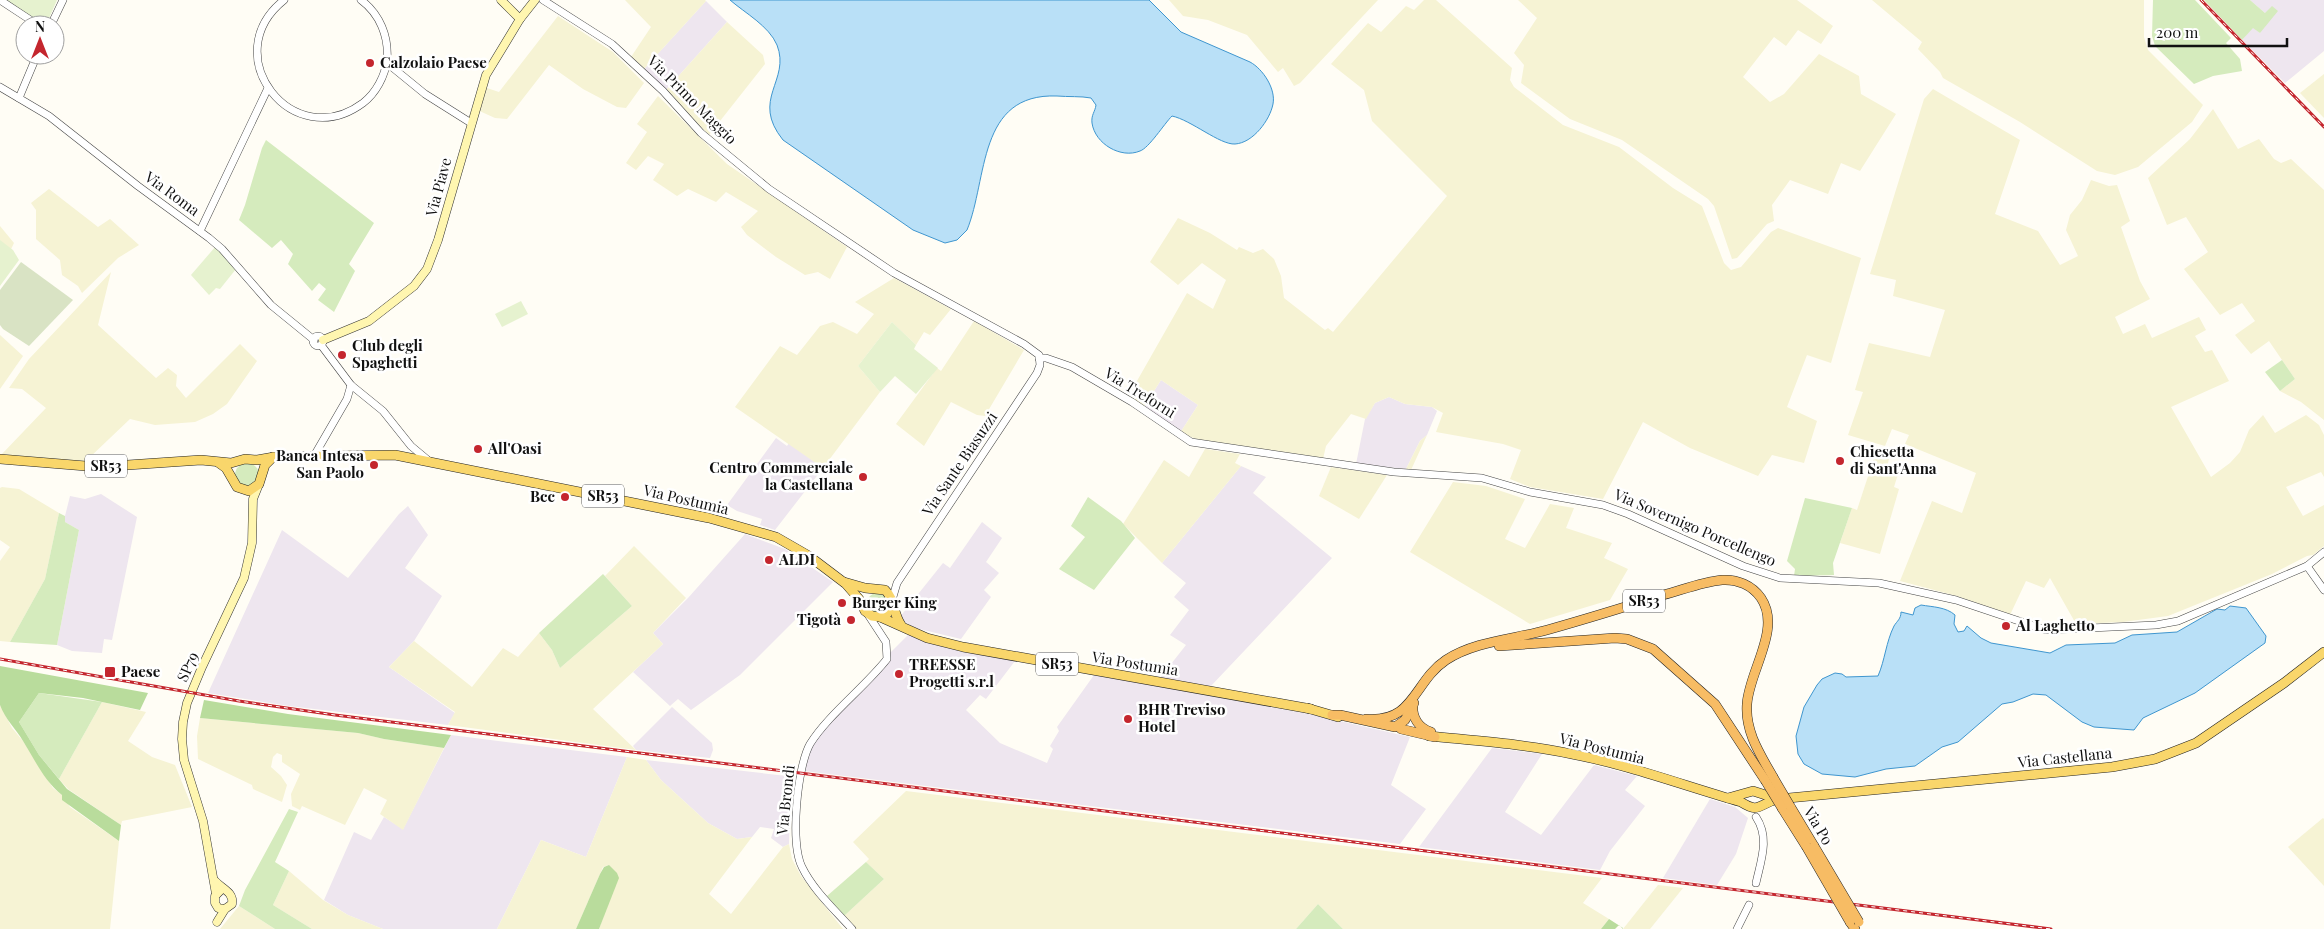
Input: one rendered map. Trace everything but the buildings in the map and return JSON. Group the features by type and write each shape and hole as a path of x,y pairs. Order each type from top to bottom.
{"highway":[{"name":"Via Po","path":"1410,705 1435,669 1446,660 1466,651 1547,630 1708,583 1733,580 1745,584 1754,590 1764,604 1767,616 1765,639 1747,703 1751,736 1769,779"},
{"name":"Via Po","path":"1410,705 1438,670 1469,652 1494,647 1614,638 1627,639 1653,650 1715,704 1744,748 1769,779 1857,925"},
{"name":"SR53","path":"1366,718 1386,719 1410,705"},
{"name":"SR53","path":"1398,726 1398,720 1410,705"},
{"path":"1410,705 1418,723 1433,734"},
{"name":"SR53","path":"1332,715 1433,734"}],"main road":[{"path":"501,0 520,18"},
{"name":"Via Piave","path":"322,343 369,321 414,286 427,269 438,240 486,75 520,18 535,0"},
{"name":"Via Postumia","path":"252,460 273,457 386,454 674,510 783,540 809,556 841,581 855,593 865,609"},
{"path":"253,507 254,497 267,462 273,457"},
{"name":"SR53","path":"0,459 98,467 149,462 212,461"},
{"path":"212,461 230,463 252,460 260,466 261,479 252,490 240,489"},
{"path":"212,461 225,466 234,485 249,498 253,507"},
{"path":"231,477 233,468 238,461"},
{"name":"SP79","path":"216,894 203,821 186,770 182,750 182,731 185,709 202,667 236,597 250,558 253,534 253,507"},
{"name":"Via Postumia","path":"841,581 876,588"},
{"path":"865,609 864,596 876,588 888,592 896,617 903,627"},
{"path":"880,617 889,612 892,602"},
{"name":"SR53","path":"865,609 872,616 880,617"},
{"name":"Via Postumia","path":"880,617 928,638 963,647 1366,718 1398,726"},
{"name":"Via Castellana","path":"1778,799 2112,767 2155,759 2184,749 2211,734 2284,683 2324,652"},
{"name":"Via Postumia","path":"1307,708 1411,733 1472,739 1574,754 1753,807"},
{"path":"1723,798 1737,797 1753,791 1778,799"},
{"path":"1748,793 1744,797 1753,807"},
{"path":"1753,807 1762,800 1758,793"},
{"path":"1753,807 1778,799"},
{"path":"214,880 232,894 233,901 230,906 222,908"},
{"path":"222,908 214,901 216,894 226,891"},
{"path":"216,925 222,908"}],"street":[{"path":"0,0 23,15"},
{"path":"56,15 63,0"},
{"path":"284,0 270,14 264,24 257,47 259,69 268,88 277,99 301,114 329,117 355,108 367,100 376,89 386,64 386,40 383,29 371,9 361,0"},
{"name":"Via Primo Maggio","path":"543,0 612,44 663,90 701,133 764,184 894,273"},
{"path":"386,64 424,94 471,123"},
{"path":"19,98 33,65"},
{"name":"Via Roma","path":"0,87 49,116 138,186 200,231 222,249 271,305 314,340 319,337 322,343"},
{"path":"200,231 268,88"},
{"name":"Via Treforni","path":"894,273 1032,349 1039,358 1046,358 1072,367 1132,402 1191,442 1394,472"},
{"path":"322,343 351,385 383,412 411,446 429,461"},
{"name":"Via Sante Biasuzzi","path":"892,602 897,583 1037,374 1040,365 1039,358"},
{"path":"314,456 347,399 351,385"},
{"path":"411,446 414,458"},
{"name":"Via Sovernigo Porcellengo","path":"1394,472 1482,478 1530,492 1603,505 1628,514 1743,566 1780,578 1879,583 1956,600 2046,630 2156,625 2178,621 2307,566 2324,552"},
{"path":"2307,566 2324,590"},
{"path":"876,588 890,587 897,583"},
{"name":"Via Brondi","path":"852,929 811,881 798,859 796,844 798,786 810,745 886,659 887,644 865,609"},
{"path":"877,629 876,623 880,617"},
{"path":"1753,807 1763,830 1764,843 1756,883"},
{"path":"1738,929 1749,905"}],"shaded area":[{"path":"625,0 706,1 644,69 631,57 651,27"},
{"path":"1169,0 1378,0 1300,83 1294,86 1283,68 1278,72 1247,35 1208,20 1183,16"},
{"path":"1424,0 1436,0 1512,68 1510,80 1514,87 1563,125 1619,147 1673,188 1702,206 1724,263 1731,270 1741,267 1771,232 1778,228 1861,258 1831,363 1807,355 1787,407 1817,421 1804,463 1772,455 1758,476 1690,448 1643,422 1603,499 1530,487 1510,479 1521,450 1503,444 1436,432 1443,413 1432,407 1405,404 1389,397 1375,403 1366,419 1351,414 1326,446 1323,459 1212,444 1182,434 1180,433 1198,405 1161,380 1144,407 1129,395 1187,293 1213,309 1226,280 1202,263 1178,285 1150,262 1178,218 1210,233 1237,250 1239,247 1253,253 1263,249 1274,259 1281,276 1284,298 1325,330 1328,328 1333,332 1447,196 1372,121 1364,90 1331,64 1368,23 1381,32 1406,6 1414,10"},
{"path":"1518,0 1797,0 1833,26 1821,44 1798,30 1786,46 1774,37 1743,77 1770,102 1784,94 1819,54 1859,76 1861,94 1896,114 1860,171 1841,163 1828,194 1790,180 1772,205 1774,221 1767,224 1737,258 1732,259 1714,206 1708,199 1622,140 1570,119 1521,83 1524,65 1514,53 1537,18"},
{"path":"1872,0 2144,0 2144,37 2148,50 2203,105 2192,122 2138,167 2115,175 2097,171 2020,122 1943,78 1940,72 1918,49 1922,42"},
{"path":"2250,0 2324,0 2324,51 2285,83 2242,40 2253,27 2260,33 2265,13"},
{"path":"706,1 727,22 665,91 644,69"},
{"path":"558,16 613,52 644,83 626,108 617,107 583,89 549,65 507,119 495,118 475,109 481,86 499,92"},
{"path":"727,22 763,55 765,64 709,135 665,91"},
{"path":"2324,74 2324,118 2300,93"},
{"path":"1933,89 2020,140 1995,214 2038,231 2060,265 2078,256 2066,230 2070,215 2082,200 2091,180 2109,186 2117,185 2130,221 2121,227 2140,281 2150,299 2115,317 2123,334 2145,324 2152,338 2199,317 2206,330 2195,336 2205,352 2212,350 2229,381 2171,407 2211,477 2230,463 2240,452 2249,430 2263,415 2275,433 2306,415 2319,425 2324,435 2324,477 2321,472 2286,487 2303,516 2324,505 2324,546 2313,555 2307,556 2272,574 2168,616 2123,622 2076,624 2050,578 2044,588 2026,581 2010,615 1957,596 1900,581 1932,501 1962,513 1976,473 1905,444 1909,435 1892,429 1885,446 1848,435 1863,392 1855,390 1869,343 1930,357 1945,310 1893,296 1896,280 1870,274 1924,99"},
{"path":"658,96 727,164 847,247 830,279 818,272 805,275 776,257 747,235 741,227 758,211 726,192 716,202 688,189 677,196 653,180 664,164 648,156 636,170 626,163 647,132 637,124"},
{"path":"2213,109 2238,149 2259,139 2274,159 2281,163 2291,159 2324,190 2324,420 2301,402 2280,391 2295,379 2269,341 2251,354 2235,335 2255,321 2242,303 2220,315 2184,269 2208,252 2186,217 2167,225 2148,178 2190,139"},
{"path":"49,189 98,227 110,219 139,245 118,258 82,293 78,286 62,275 60,260 36,239 36,210 31,203"},
{"path":"0,226 14,243 0,272"},
{"path":"111,272 98,325 156,378 168,368 177,375 176,386 186,398 240,344 257,361 227,404 213,414 195,422 155,425 130,419 88,459 88,462 1,455 46,408 22,389 9,388 29,359"},
{"path":"894,278 951,309 930,335 924,332 916,345 892,322 858,366 880,392 823,468 735,407 780,346 797,355 820,326 833,322 857,334 874,314 855,302"},
{"path":"974,321 1024,350 985,416 977,415 951,402 924,446 896,424 937,368 941,371"},
{"path":"0,335 23,356 0,389"},
{"path":"1161,380 1198,405 1180,433 1144,407"},
{"path":"1389,397 1405,404 1432,407 1437,411 1427,435 1420,441 1406,469 1356,464 1365,419 1375,403"},
{"path":"1427,435 1411,470 1406,469 1420,441"},
{"path":"776,438 787,446 789,443 823,468 775,530 760,525 762,519 737,511 727,505"},
{"path":"1205,449 1240,454 1235,463 1241,466 1162,563 1123,524 1164,460 1189,477"},
{"path":"1875,455 1889,459 1886,470 1898,474 1894,487 1899,489 1880,554 1840,543 1852,508 1857,510"},
{"path":"1241,466 1266,477 1253,493 1332,558 1210,687 1160,678 1186,645 1170,635 1189,610 1174,597 1186,583 1162,563"},
{"path":"1331,467 1387,475 1359,519 1319,496"},
{"path":"1453,482 1486,486 1525,499 1505,539 1525,548 1550,504 1574,508 1566,528 1612,543 1604,558 1628,569 1610,600 1530,624 1410,552"},
{"path":"0,488 19,489 59,513 45,579 10,642 0,641 0,561 10,547 0,540"},
{"path":"101,494 137,517 112,640 104,639 102,653 72,651 57,645 79,530 65,522 65,516 70,496 85,499"},
{"path":"408,506 428,535 405,568 442,596 414,641 389,667 455,713 448,725 289,706 208,693 282,530 348,578 399,514"},
{"path":"982,522 1002,538 986,562 999,573 984,590 991,597 961,639 915,628 899,618 943,563 950,568"},
{"path":"745,534 785,549 833,582 740,675 691,710 678,699 670,706 633,672 663,644 653,633 688,598"},
{"path":"634,546 686,598 653,633 663,644 593,709 636,750 448,725 455,712 389,667 414,641 472,687 503,648 518,657 539,633 552,650 560,668 632,606 605,576"},
{"path":"909,634 983,655 1015,661 986,699 980,695 966,710 1000,743 1047,763 1053,749 1050,746 1059,731 1057,727 1094,675 1309,714 1410,737 1391,785 1426,809 1400,844 804,771 813,742 887,656"},
{"path":"102,702 146,712 128,741 152,757 175,765 192,807 122,821 121,825 68,789 59,779"},
{"path":"0,705 12,728 23,741 53,788 62,795 70,807 119,841 110,929 0,929"},
{"path":"672,707 712,743 713,750 710,758 636,750 633,746"},
{"path":"200,718 358,733 444,748 403,830 380,814 387,800 364,788 345,825 302,806 300,810 292,806 291,794 300,774 282,762 282,755 277,753 273,757 271,767 287,785 282,802 253,789 252,785 198,759 197,736"},
{"path":"451,735 627,757 586,857 541,840 497,929 383,929 348,915 324,900 354,832 371,840 384,817 403,829"},
{"path":"1492,748 1542,754 1505,812 1541,835 1594,765 1637,776 1625,790 1645,806 1610,851 1600,870 1419,847"},
{"path":"627,757 646,760 661,780 708,823 737,839 752,837 709,894 731,914 783,847 789,844 792,859 801,876 843,929 599,929 608,903 609,865 603,867 576,929 497,929 541,840 586,857"},
{"path":"646,760 796,777 790,808 789,844 783,847 771,838 774,829 760,827 752,837 737,839 708,823 661,780"},
{"path":"906,791 1602,878 1583,903 1609,919 1601,929 1343,929 1318,904 1296,929 854,929 844,916 884,879 866,862 869,859 853,842"},
{"path":"1710,799 1735,807 1748,818 1736,854 1717,885 1663,878"},
{"path":"2324,819 2324,886 2288,847"},
{"path":"289,871 323,900 348,915 383,929 312,929 273,905"},
{"path":"1658,885 1683,888 1650,929 1623,929"},
{"path":"239,906 275,929 220,929"}],"green space":[{"path":"3,0 57,0 50,15 29,15"},
{"path":"2153,0 2195,0 2231,38 2226,43 2240,59 2242,71 2213,76 2194,84 2155,46 2152,36"},
{"path":"2204,0 2250,0 2265,13 2272,6 2278,11 2260,33 2253,28 2242,40"},
{"path":"266,140 374,223 349,264 355,271 334,312 318,300 326,289 319,283 312,291 288,264 293,254 281,240 272,248 239,220"},
{"path":"0,240 13,250 19,260 0,286"},
{"path":"216,246 236,269 220,289 216,288 209,295 191,275"},
{"path":"21,262 73,300 29,346 0,325 0,290"},
{"path":"521,301 528,314 502,327 495,314"},
{"path":"892,322 916,345 914,349 938,368 916,394 895,376 880,392 858,366"},
{"path":"2282,360 2295,379 2280,391 2265,372"},
{"path":"247,463 255,467 259,475 255,483 247,487 239,483 235,475 239,467"},
{"path":"1088,497 1121,521 1135,538 1094,590 1059,569 1085,537 1071,526"},
{"path":"1805,498 1852,508 1833,563 1834,575 1794,576 1795,569 1787,561"},
{"path":"59,513 65,516 65,522 79,530 57,645 10,642 45,579"},
{"path":"603,574 632,606 560,668 552,650 539,633"},
{"path":"877,593 884,596 887,603 884,610 877,613 870,610 867,603 870,596"},
{"path":"0,666 148,693 140,710 83,698 39,693 19,722 39,755 67,789 121,825 119,841 62,800 62,795 45,777 0,705"},
{"path":"39,693 102,702 59,779 39,755 19,722"},
{"path":"204,700 288,714 451,735 444,748 358,733 200,718"},
{"path":"289,809 298,812 275,862 289,871 273,905 312,929 275,929 239,906 245,890"},
{"path":"866,862 884,879 844,916 827,896"},
{"path":"609,865 619,878 599,929 576,929 600,874 604,867"},
{"path":"1318,904 1343,929 1296,929"},
{"path":"1609,919 1619,925 1615,929 1601,929"}],"water":[{"path":"730,0 1149,0 1181,32 1250,62 1260,69 1270,86 1273,104 1260,130 1242,143 1235,144 1222,141 1180,118 1172,116 1144,149 1133,153 1125,153 1110,148 1103,143 1094,131 1092,118 1096,105 1091,98 1057,96 1031,99 1012,108 999,124 990,143 967,230 957,240 945,243 913,230 783,140 774,126 770,113 770,101 779,69 780,58 777,45 763,26"},
{"path":"1921,605 1951,612 1955,615 1954,624 1958,632 1964,631 1967,626 1981,638 1991,643 2050,653 2066,645 2115,643 2132,635 2177,632 2217,609 2225,610 2230,606 2246,608 2266,636 2265,643 2195,693 2143,718 2134,730 2094,727 2082,722 2046,695 2033,694 2002,704 1958,742 1942,747 1915,766 1886,769 1855,777 1822,774 1804,764 1798,754 1796,736 1804,707 1817,685 1822,679 1835,673 1846,677 1878,676 1891,632 1900,618 1901,612 1913,615 1915,608"}],"railway":[{"path":"2201,0 2324,127"},
{"path":"0,659 239,701 335,715 2051,929"}],"place":[{"name":"Calzolaio Paese","path":"370,63"},
{"name":"Club degli Spaghetti","path":"342,355"},
{"name":"All'Oasi","path":"478,449"},
{"name":"Chiesetta di Sant'Anna","path":"1840,461"},
{"name":"Banca Intesa San Paolo","path":"374,465"},
{"name":"Centro Commerciale la Castellana","path":"863,477"},
{"name":"Bcc","path":"565,497"},
{"name":"ALDI","path":"769,560"},
{"name":"Burger King","path":"842,603"},
{"name":"Tigotà","path":"851,620"},
{"name":"Al Laghetto","path":"2006,626"},
{"name":"Paese","path":"110,672"},
{"name":"TREESSE Progetti s.r.l","path":"899,674"},
{"name":"BHR Treviso Hotel","path":"1128,719"}]}
